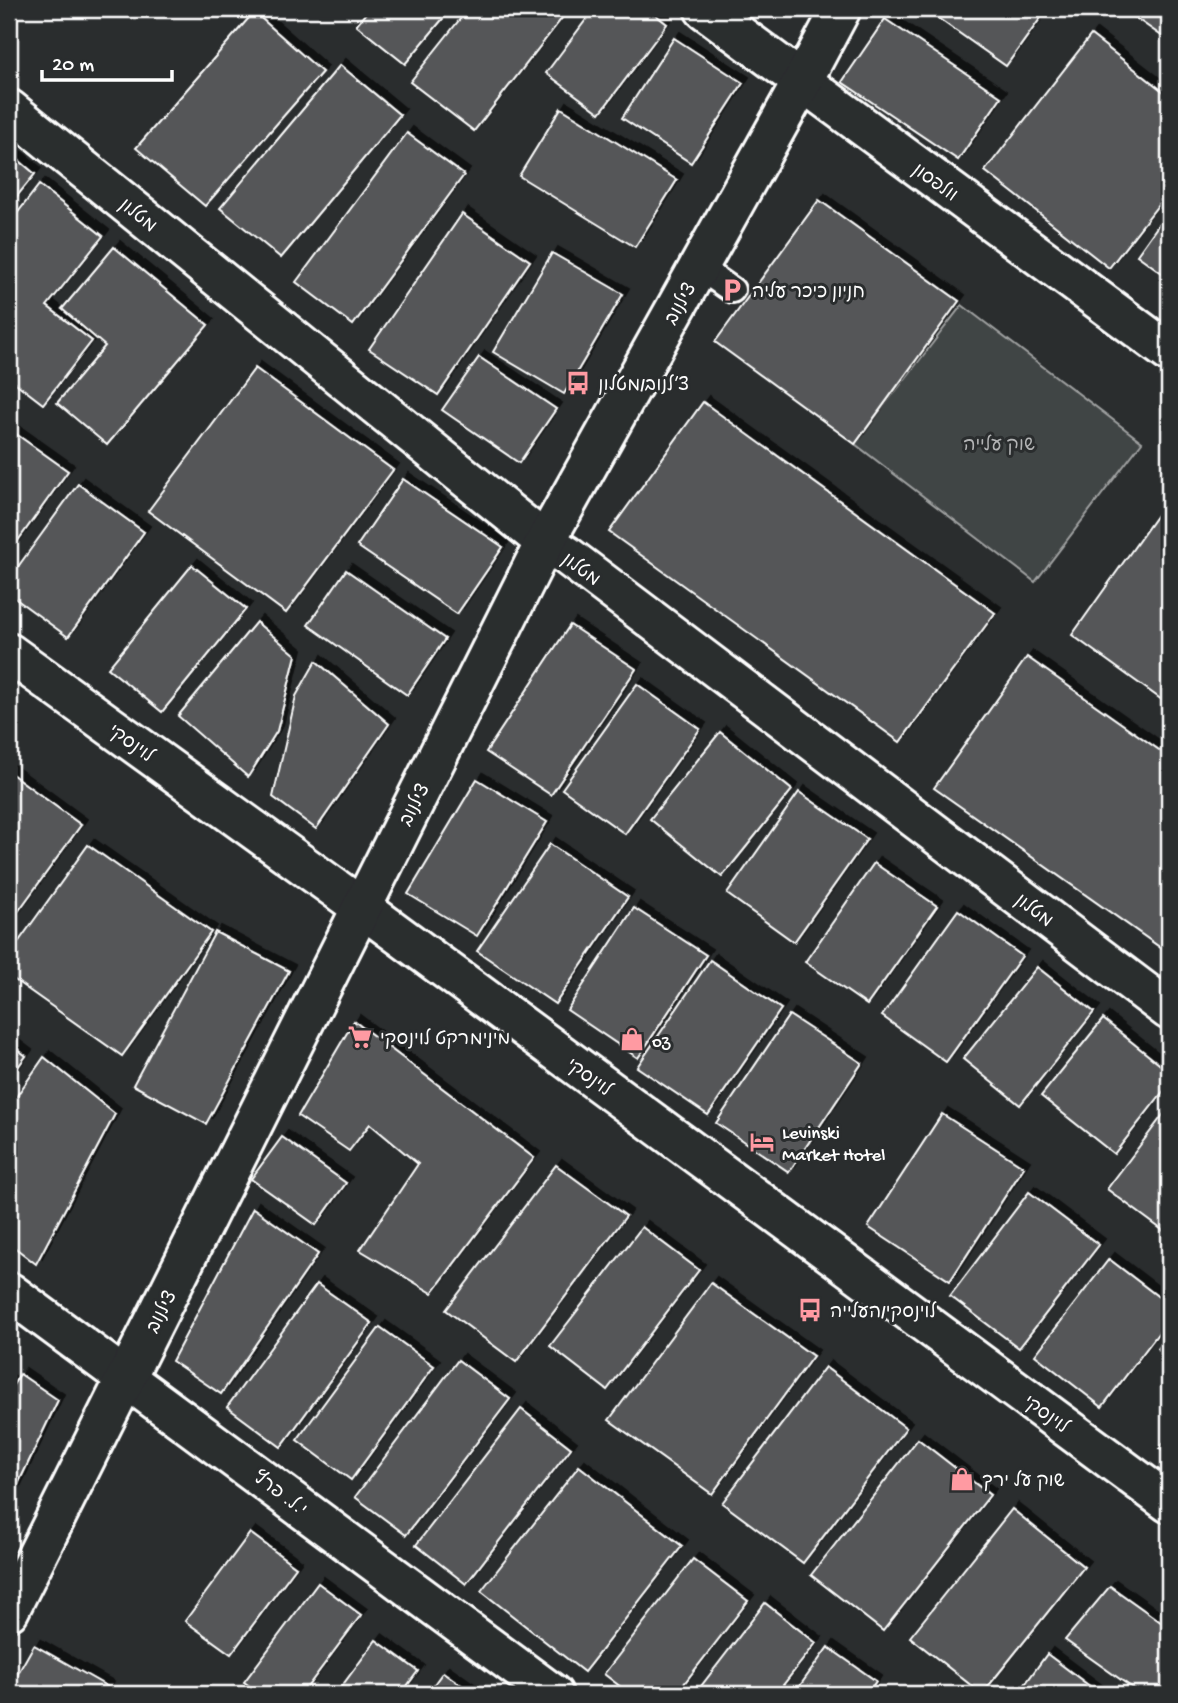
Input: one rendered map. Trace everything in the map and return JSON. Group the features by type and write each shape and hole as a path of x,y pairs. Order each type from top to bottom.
{"street":[{"name":"וולפסון","path":"704,9 1169,352"},
{"name":"צ'לנוב","path":"9,1611 545,542 841,9"},
{"name":"מטלון","path":"9,108 545,542 566,555 1169,1010"},
{"name":"לוינסקי","path":"9,653 361,907 1169,1503"},
{"name":"י.ל. פרץ","path":"9,1292 553,1694"}],"lane":[{"path":"699,267 732,290"}],"green space":[{"name":"שוק עלייה","path":"962,305 1142,442 1035,582 855,444"}],"building":[{"path":"369,9 451,9 405,64 356,25"},
{"path":"468,9 569,9 474,131 410,82"},
{"path":"594,9 648,9 667,24 600,113 546,73"},
{"path":"925,9 1047,9 1006,66"},
{"path":"1129,9 1169,9 1169,41 1127,12"},
{"path":"254,12 322,72 205,206 136,148"},
{"path":"885,19 1001,97 958,160 842,82"},
{"path":"1091,35 1169,96 1169,191 1109,268 985,171"},
{"path":"674,38 743,83 691,163 622,118"},
{"path":"340,65 400,115 281,258 220,208"},
{"path":"561,108 677,180 635,247 519,176"},
{"path":"407,133 464,175 353,325 296,282"},
{"path":"9,152 35,174 9,206"},
{"path":"39,185 103,236 47,306 92,341 43,404 9,378 9,224"},
{"path":"819,200 959,301 855,444 715,342"},
{"path":"1169,210 1169,278 1137,255"},
{"path":"462,214 530,261 438,395 369,349"},
{"path":"114,247 208,325 107,445 57,403 105,346 62,309"},
{"path":"552,253 623,294 564,394 493,352"},
{"path":"479,357 556,409 519,463 442,410"},
{"path":"255,368 393,470 286,613 148,511"},
{"path":"703,402 995,613 900,742 609,532"},
{"path":"9,429 68,471 9,553"},
{"path":"403,479 503,547 457,614 357,546"},
{"path":"78,484 144,532 68,637 9,594 9,579"},
{"path":"1169,498 1169,705 1072,635"},
{"path":"192,565 246,609 162,712 108,668"},
{"path":"346,570 445,639 407,695 308,625"},
{"path":"256,622 296,655 277,731 248,777 178,716"},
{"path":"570,625 636,669 551,795 486,752"},
{"path":"1027,657 1169,757 1169,936 1161,948 934,788"},
{"path":"316,661 389,724 316,829 273,797 296,696"},
{"path":"637,684 700,729 625,834 562,789"},
{"path":"720,732 792,790 722,877 650,819"},
{"path":"9,772 81,825 9,924"},
{"path":"477,779 547,822 477,936 408,894"},
{"path":"799,792 867,839 794,942 727,894"},
{"path":"550,844 628,897 555,1004 477,951"},
{"path":"88,845 211,932 122,1056 9,976 9,955"},
{"path":"874,863 937,906 867,1005 805,962"},
{"path":"634,908 706,955 638,1058 567,1010"},
{"path":"958,910 1022,956 946,1062 882,1016"},
{"path":"215,932 289,971 206,1124 133,1085"},
{"path":"710,960 781,1009 708,1115 637,1067"},
{"path":"1037,967 1094,1012 1020,1105 963,1059"},
{"path":"789,1015 862,1063 789,1172 716,1123"},
{"path":"1103,1019 1169,1072 1169,1084 1114,1154 1041,1096"},
{"path":"354,1021 534,1158 432,1293 360,1250 418,1164 370,1124 349,1151 298,1116"},
{"path":"9,1043 26,1056 9,1079"},
{"path":"44,1057 115,1114 36,1264 9,1243 9,1107"},
{"path":"1169,1107 1169,1235 1107,1189"},
{"path":"942,1114 1024,1167 950,1281 868,1227"},
{"path":"282,1137 346,1183 316,1225 251,1179"},
{"path":"556,1165 626,1216 516,1362 446,1310"},
{"path":"1029,1192 1099,1245 1019,1348 950,1296"},
{"path":"253,1208 318,1254 221,1394 172,1361"},
{"path":"642,1227 699,1270 607,1390 550,1346"},
{"path":"1109,1259 1169,1305 1169,1319 1102,1407 1035,1355"},
{"path":"711,1283 813,1356 712,1494 609,1420"},
{"path":"317,1284 372,1323 281,1447 227,1407"},
{"path":"380,1327 434,1366 351,1480 297,1440"},
{"path":"1169,1333 1169,1357 1158,1349"},
{"path":"458,1360 510,1399 406,1535 355,1497"},
{"path":"825,1367 906,1428 803,1563 722,1503"},
{"path":"20,1374 58,1400 9,1503 9,1382 13,1385"},
{"path":"521,1409 571,1448 466,1584 416,1545"},
{"path":"1169,1435 1169,1455 1160,1448"},
{"path":"918,1439 990,1495 883,1631 811,1575"},
{"path":"579,1466 682,1546 584,1672 481,1591"},
{"path":"1012,1509 1084,1567 982,1694 910,1637"},
{"path":"250,1533 296,1567 231,1654 185,1621"},
{"path":"693,1559 748,1601 676,1694 630,1694 604,1674"},
{"path":"318,1583 361,1615 302,1694 261,1694 244,1682"},
{"path":"1110,1586 1169,1628 1169,1694 1141,1694 1065,1640"},
{"path":"765,1603 816,1643 776,1694 695,1694"},
{"path":"376,1640 418,1671 401,1694 336,1694"},
{"path":"34,1645 108,1687 104,1694 9,1694 9,1689"},
{"path":"828,1647 876,1681 867,1694 794,1694"},
{"path":"1047,1654 1100,1694 1018,1694"},
{"path":"443,1672 474,1694 427,1694"}],"place":[{"name":"חניון כיכר עליה","path":"732,290"},
{"name":"צ׳לנוב/מטלון","path":"578,383"},
{"name":"מינימרקט לוינסקי","path":"360,1037"},
{"name":"oz","path":"632,1039"},
{"name":"Levinski Market Hotel","path":"762,1142"},
{"name":"לוינסקי/העלייה","path":"810,1310"},
{"name":"שוק על ירך","path":"962,1479"}]}
